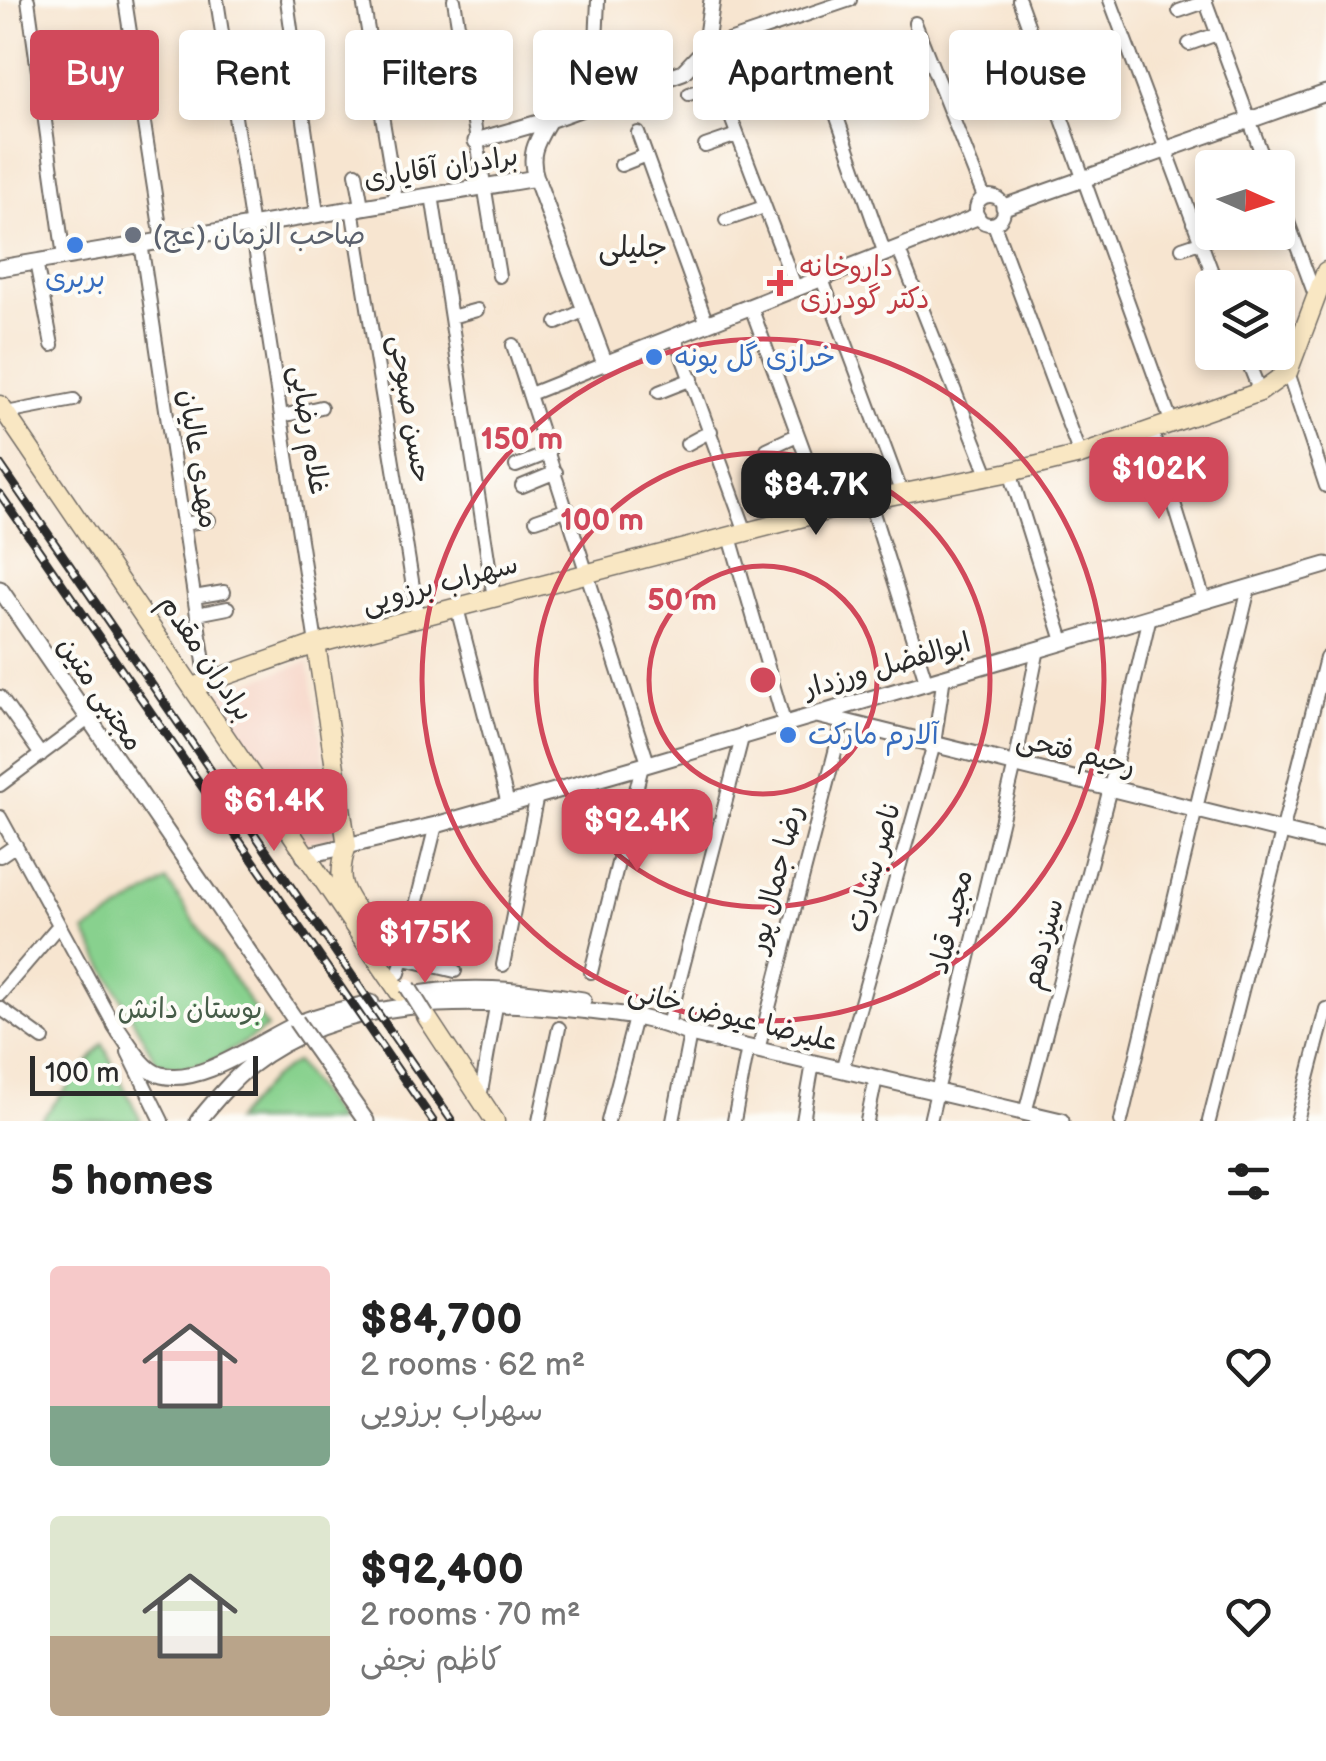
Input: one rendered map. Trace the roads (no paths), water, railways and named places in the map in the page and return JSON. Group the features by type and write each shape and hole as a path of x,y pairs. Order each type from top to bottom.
{"main road":[{"path":"1288,372 1326,272"},
{"name":"سهراب برزویی","path":"196,686 316,644 869,500 989,477 1080,454 1260,392 1288,372"},
{"name":"برادران مقدم","path":"2,414 196,686 304,856 401,978"},
{"path":"316,644 347,846 340,867 341,886 401,978"},
{"path":"422,1018 495,1121"},
{"path":"477,1100 486,1121"}],"street":[{"path":"28,0 64,256"},
{"path":"125,0 162,240"},
{"name":"غلام رضایی","path":"217,0 316,644"},
{"path":"287,0 317,213"},
{"path":"362,0 396,200"},
{"path":"454,0 500,276"},
{"path":"597,30 598,0"},
{"path":"708,30 712,0"},
{"path":"763,30 850,0"},
{"path":"1019,0 1172,424"},
{"path":"1110,0 1195,226"},
{"path":"1179,11 1205,1 1260,150"},
{"path":"914,23 984,197"},
{"path":"1189,44 1217,34"},
{"path":"1004,207 1326,93"},
{"path":"476,141 549,120"},
{"path":"536,178 531,162 533,146 549,120"},
{"path":"731,120 796,289"},
{"path":"840,120 891,251 989,477"},
{"path":"638,133 707,324"},
{"path":"705,146 737,134"},
{"path":"621,165 646,155"},
{"name":"حسن صبوحی","path":"356,174 357,207 418,618"},
{"name":"برادران آقایاری","path":"0,268 536,178 605,364"},
{"path":"432,195 494,598"},
{"path":"984,197 996,197 1004,207 1001,219 994,224 984,224 977,217 977,203 984,197"},
{"path":"726,220 764,207"},
{"path":"530,394 977,217"},
{"path":"994,224 1080,454"},
{"path":"1295,241 1316,298"},
{"name":"مهدی عالیان","path":"141,243 197,614 196,686"},
{"path":"1182,248 1195,244"},
{"path":"36,262 52,345"},
{"path":"822,279 902,494"},
{"path":"750,307 826,512"},
{"path":"451,317 478,310"},
{"path":"557,323 585,310"},
{"path":"675,337 711,431 784,722"},
{"path":"513,345 589,574 645,764 591,972"},
{"path":"1251,370 1260,392"},
{"path":"1288,372 1326,486"},
{"path":"658,392 692,379"},
{"path":"2,414 74,400"},
{"path":"282,416 320,407"},
{"path":"687,444 711,431"},
{"path":"1152,432 1204,600"},
{"path":"767,450 797,435"},
{"path":"516,466 550,453"},
{"path":"522,486 556,472"},
{"path":"1010,472 1063,641"},
{"path":"869,500 926,681"},
{"path":"536,520 568,509"},
{"path":"183,524 209,520"},
{"name":"ابوالفضل ورزدار","path":"304,856 436,825 1326,565"},
{"path":"1121,1121 1249,588"},
{"name":"مجتبی متین","path":"0,589 366,1121"},
{"path":"194,597 224,592"},
{"path":"197,614 228,608"},
{"path":"457,608 508,804"},
{"name":"سیزدهم","path":"1025,1112 1110,788 1150,616"},
{"name":"مجید قباد","path":"930,1121 1015,764 1038,648"},
{"path":"1210,1121 1326,658"},
{"name":"ناصر بشارت","path":"842,1070 934,744 944,676"},
{"path":"0,697 41,754"},
{"name":"رحیم فتحی","path":"813,714 1326,842"},
{"path":"0,784 87,720"},
{"name":"رضا جمال پور","path":"734,1121 843,721"},
{"path":"668,1025 743,734"},
{"path":"503,964 537,795"},
{"path":"0,817 115,1025 162,1121"},
{"path":"422,1018 401,978 436,825"},
{"path":"0,856 16,845"},
{"path":"0,994 59,925"},
{"path":"401,978 455,972"},
{"name":"علیرضا عیوض خانی","path":"274,1044 400,1006 514,1002 636,1014 690,1034 936,1092 996,1114 1025,1112 1060,1121"},
{"path":"0,1008 43,1040"},
{"path":"1296,1121 1326,1010"},
{"path":"477,1100 496,1012"},
{"path":"608,1121 636,1014"},
{"path":"115,1025 149,1068 165,1076 186,1076 274,1044"},
{"path":"539,1121 559,1028"},
{"path":"672,1121 690,1034"},
{"path":"198,1121 274,1044"},
{"path":"803,1121 813,1063"},
{"path":"867,1121 876,1078"}],"railway":[{"path":"0,464 452,1121"},
{"path":"0,494 433,1121"}],"place":[{"name":"صاحب الزمان (عج)","path":"133,235"},
{"name":"بربری","path":"75,245"},
{"name":"داروخانه دکتر گودرزی","path":"780,283"},
{"name":"خرازی گل پونه","path":"654,357"},
{"name":"آلارم مارکت","path":"788,735"}],"district":[{"name":"جلیلی","path":"633,248"}],"park label":[{"name":"بوستان دانش","path":"190,1009"}]}
